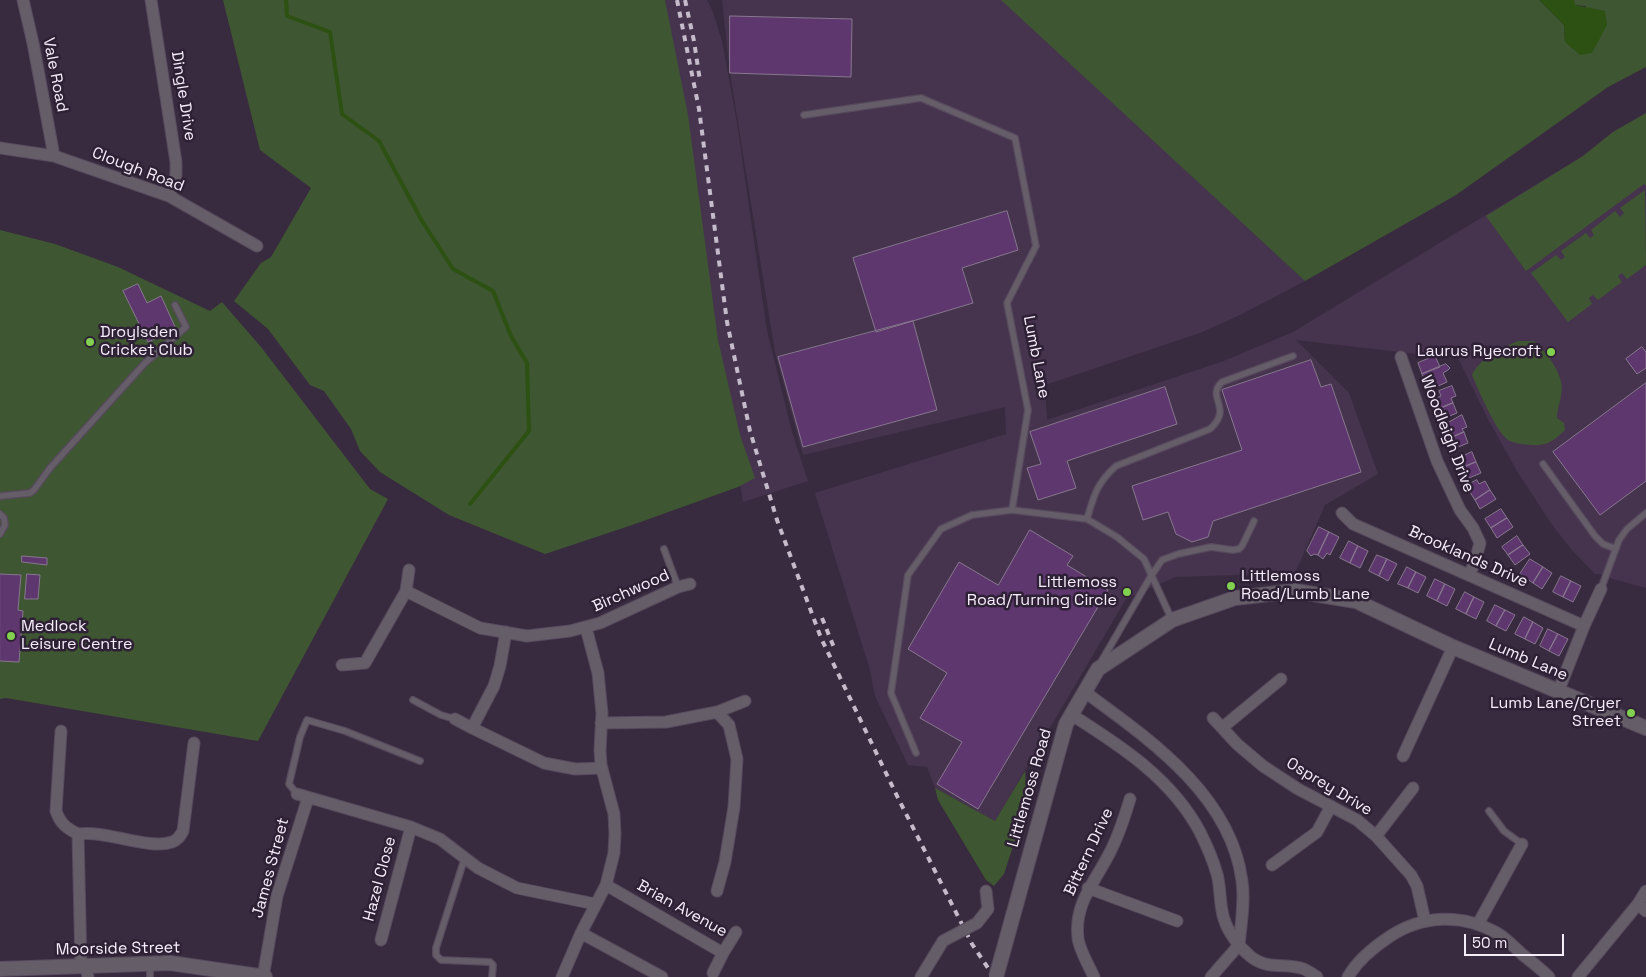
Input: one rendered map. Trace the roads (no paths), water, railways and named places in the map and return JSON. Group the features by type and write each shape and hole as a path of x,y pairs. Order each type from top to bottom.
{"street":[{"name":"Vale Road","path":"23,0 54,156"},
{"name":"Dingle Drive","path":"151,0 176,162 176,175 169,196"},
{"name":"Clough Road","path":"0,148 54,156 169,196 257,246"},
{"name":"Woodleigh Drive","path":"1400,357 1438,461 1460,510 1473,528 1480,543 1469,575"},
{"name":"Brooklands Drive","path":"1342,513 1353,524 1584,626"},
{"path":"342,665 365,664 406,591 409,570"},
{"name":"Birchwood","path":"406,591 480,628 527,636 570,631 600,624 678,587 690,584"},
{"path":"1558,692 1584,626 1601,590"},
{"name":"Littlemoss Road","path":"996,977 1066,724 1098,669 1172,620 1235,598 1295,591 1356,601 1453,648"},
{"path":"562,977 581,933 606,885 614,853 614,814 602,768 600,750 602,713 598,673 586,628"},
{"path":"472,728 494,686 500,666 506,632"},
{"path":"1403,756 1453,648"},
{"name":"Lumb Lane","path":"1453,648 1646,728"},
{"path":"1223,727 1281,679"},
{"path":"1085,692 1136,729 1194,782 1215,811 1233,844 1242,881 1239,946 1211,977"},
{"path":"601,723 666,722 717,712 745,701"},
{"path":"717,712 729,725 736,759 734,808 725,862 717,891"},
{"path":"1072,715 1112,740 1142,764 1168,787 1182,804 1200,832 1218,875 1224,919 1239,946 1250,957 1263,964 1303,968 1317,977"},
{"name":"Osprey Drive","path":"1213,718 1263,766 1298,789 1357,820 1376,836 1411,875 1417,886 1425,921"},
{"path":"455,719 544,763 574,769 602,768"},
{"path":"61,731 56,810 59,820 66,828 78,834 91,832 160,844 173,842 180,838 184,831 194,743"},
{"path":"1376,836 1413,788"},
{"path":"303,796 411,827 440,839 478,868 517,888 595,904"},
{"name":"James Street","path":"264,977 277,896 303,796"},
{"name":"Bittern Drive","path":"1094,977 1078,938 1080,909 1088,888 1108,857 1120,833 1130,799"},
{"path":"1272,865 1317,832 1331,806"},
{"name":"Hazel Close","path":"381,940 411,827"},
{"path":"78,834 85,970"},
{"path":"1478,924 1522,844"},
{"name":"Brian Avenue","path":"606,885 723,953 736,932"},
{"path":"1088,888 1177,920"},
{"path":"1578,977 1642,908 1646,891"},
{"path":"921,977 943,941 977,924 988,909 986,892"},
{"path":"1348,977 1352,970 1375,948 1401,929 1425,921 1455,918 1478,924 1498,933 1549,977"},
{"path":"581,933 662,977"},
{"path":"713,973 723,953"},
{"name":"Moorside Street","path":"5,971 150,971 170,964 264,977"}],"lane":[{"name":"Lumb Lane","path":"804,115 922,98 1015,138 1036,246 1007,303 1028,410 1012,510"},
{"path":"0,504 0,496 30,493 34,490 50,468 144,364 186,327 175,305"},
{"path":"1087,520 1097,488 1107,474 1116,466 1210,429 1217,422 1221,414 1216,387 1222,382 1293,356"},
{"path":"1543,464 1595,536 1603,544 1616,549"},
{"path":"916,753 891,693 908,575 941,529 972,515 1012,510 1087,520 1130,546 1144,559 1172,620"},
{"path":"1601,590 1619,540 1627,528 1646,513"},
{"path":"0,514 4,518 5,524 0,534"},
{"path":"1098,669 1162,560 1178,554 1211,547 1239,549 1254,521"},
{"path":"664,549 678,587"},
{"path":"413,700 441,715 455,719"},
{"path":"303,796 289,784 300,737 307,720 344,731 420,761"},
{"path":"1489,811 1504,831 1522,844"},
{"path":"465,857 436,948 436,955 441,960 490,962 493,965 492,977"}],"waterway":[{"path":"286,0 287,16 330,32 342,114 379,141 422,221 453,269 493,291 511,336 527,363 529,431 470,504"}],"railway":[{"path":"677,0 699,109 727,322 750,431 777,520 821,638 898,798 972,944 994,977"},
{"path":"685,0 700,81"},
{"path":"822,618 835,650"}],"place":[{"name":"Droylsden Cricket Club","path":"90,342"},
{"name":"Laurus Ryecroft","path":"1551,352"},
{"name":"Littlemoss Road/Lumb Lane","path":"1231,586"},
{"name":"Littlemoss Road/Turning Circle","path":"1127,592"},
{"name":"Medlock Leisure Centre","path":"11,636"},
{"name":"Lumb Lane/Cryer Street","path":"1631,713"}]}
